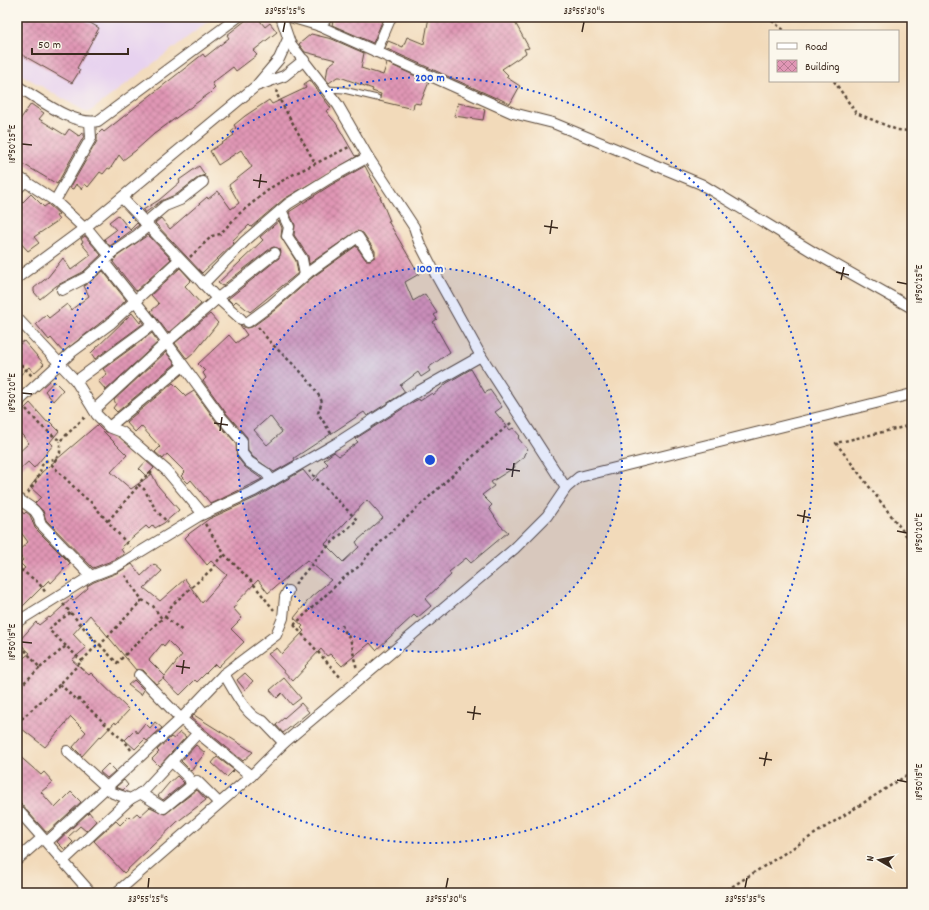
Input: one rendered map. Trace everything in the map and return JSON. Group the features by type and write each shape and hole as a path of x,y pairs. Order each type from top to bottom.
{"street":[{"path":"17,86 73,119 90,122 98,121 238,17"},
{"path":"281,17 288,39 338,105 368,157 414,227 419,242 436,275 481,356 566,488"},
{"path":"290,17 320,26 513,113 553,123 701,184 813,252 912,308"},
{"path":"320,26 328,17"},
{"path":"376,52 390,17"},
{"path":"17,278 122,198 256,86 279,59 288,39"},
{"path":"256,86 277,79 291,72 304,60"},
{"path":"55,201 91,138 90,122"},
{"path":"203,284 245,241 281,210 328,179 368,157"},
{"path":"17,189 21,178 55,201 85,227 152,325 242,441 242,452 249,462 266,473 272,481"},
{"path":"62,290 87,277 106,258 136,236 165,206 180,200 203,182"},
{"path":"122,198 203,284 244,320 272,305 305,275 358,237 369,254"},
{"path":"281,210 289,227 286,236 302,259 305,275"},
{"path":"94,409 218,298 275,253"},
{"path":"18,405 21,399 61,364 72,352 99,334 182,261"},
{"path":"17,318 76,381 94,409 109,427 122,432 160,465 203,514"},
{"path":"76,381 152,325"},
{"path":"17,622 52,602 91,576 117,566 170,536 203,514 254,491 302,464 410,396 481,356"},
{"path":"109,427 183,366"},
{"path":"116,893 251,776 284,743 425,626 514,549 547,516 566,488 585,475 912,394"},
{"path":"18,499 29,504 40,517 40,523 91,576"},
{"path":"17,860 44,840 106,788 181,719 224,674 276,636 283,618 285,597 288,592"},
{"path":"224,674 247,710 259,720 263,721 284,743"},
{"path":"139,675 181,719 251,776"},
{"path":"63,861 130,799 140,793 163,768 172,762 198,733"},
{"path":"67,751 106,788 114,793 130,799"},
{"path":"172,762 189,778 191,785"},
{"path":"140,793 164,808 191,785 198,781 219,803"},
{"path":"17,809 91,893"}],"lane":[{"path":"327,89 344,90 377,98"}],"path":[{"path":"767,17 784,30"},
{"path":"277,79 276,94 315,163"},
{"path":"835,82 856,113 897,130 912,131"},
{"path":"182,261 212,236 220,234 240,212 272,187 315,163 359,142"},
{"path":"244,320 258,327 272,344 304,374 315,388 322,402 318,413 337,442"},
{"path":"17,360 39,384"},
{"path":"18,405 60,441"},
{"path":"94,409 60,441 60,453 52,465 108,521 136,555"},
{"path":"294,625 347,575 361,566 368,555 389,534 483,447 520,416"},
{"path":"912,425 836,443 912,543"},
{"path":"18,499 28,493 38,477 42,464 48,459 56,459"},
{"path":"288,592 323,550 357,520 302,464"},
{"path":"108,521 139,485 143,478 160,465"},
{"path":"139,485 144,490 156,510 167,522 170,536"},
{"path":"82,661 49,630 53,625 70,613 117,663 165,617 172,605 212,569 219,559 225,555"},
{"path":"17,564 21,570 38,582 52,602"},
{"path":"117,566 142,600 153,606 162,619"},
{"path":"17,722 60,684 142,600"},
{"path":"165,617 184,632"},
{"path":"342,624 344,632 352,643 354,662 362,677"},
{"path":"17,641 40,668"},
{"path":"17,689 66,646"},
{"path":"60,684 76,700 79,699 117,736 124,740 137,758"},
{"path":"722,893 912,772"}],"shaded area":[{"path":"17,17 214,17 88,113 17,72"}],"building":[{"path":"19,17 80,17 99,28 77,68 80,70 72,83 17,52 17,21"},
{"path":"250,17 257,17 265,27 270,23 277,32 253,51 257,55 236,71 233,67 212,83 215,88 210,93 154,134 123,160 119,155 110,169 108,168 103,174 100,172 88,187 85,184 82,189 76,184 73,189 70,188 97,141 97,135 102,130 104,132 203,54 205,57 229,38 227,35"},
{"path":"334,17 384,17 373,43 332,25"},
{"path":"429,17 470,17 475,21 478,17 512,17 529,48 524,49 526,53 502,69 508,75 506,77 520,86 510,104 385,48 388,41 403,47 407,37 424,44"},
{"path":"311,34 332,39 364,53 361,68 383,75 387,63 429,82 420,104 414,103 413,109 379,101 381,94 372,91 373,89 340,77 337,77 329,83 326,79 328,66 336,60 305,52 299,44"},
{"path":"310,80 331,108 326,111 336,123 355,156 359,155 284,199 251,227 249,225 232,241 234,243 202,273 155,223 161,218 170,229 207,197 208,199 218,191 231,209 239,203 229,185 252,167 241,150 218,165 210,151 234,135 231,132 236,128 234,125 245,116 269,100 272,104 306,88 304,84"},
{"path":"458,103 485,109 483,120 454,116"},
{"path":"31,104 44,113 39,119 65,135 69,129 79,136 83,132 84,133 84,136 57,184 23,164 17,158 17,148 22,141 17,138 17,124"},
{"path":"199,166 205,175 199,177 177,194 161,201 145,213 143,210 159,200 180,182 179,180"},
{"path":"365,166 381,197 390,221 388,221 419,274 405,282 413,301 425,294 437,313 434,315 437,319 433,322 450,352 428,368 430,371 421,377 418,372 400,385 405,392 367,416 364,412 294,458 295,460 274,472 253,457 248,451 247,437 226,413 203,381 206,378 203,373 205,371 198,364 229,335 236,343 247,335 240,325 246,328 252,327 275,310 313,277 356,246 366,260 370,260 375,257 375,251 363,233 357,231 309,264 308,256 294,235 295,225 289,212 331,185","holes":["270,416 282,432 267,445 254,430"]},
{"path":"31,194 44,207 48,204 59,214 56,216 59,220 34,237 39,243 28,251 17,239 17,208"},
{"path":"118,215 130,230 137,223 139,225 110,246 104,239 116,230 109,222"},
{"path":"279,221 282,228 281,237 296,261 298,273 250,312 236,301 233,304 228,299 279,258 281,252 280,249 274,247 271,248 222,286 218,283 263,240 260,237"},
{"path":"148,235 171,259 136,291 113,262 116,257"},
{"path":"85,236 101,255 83,272 56,286 40,299 34,292 34,288 48,277 63,258 71,270 91,255 81,243 83,242 81,239"},
{"path":"180,268 191,280 185,286 201,304 168,333 151,311 159,304 151,295"},
{"path":"103,271 126,300 109,316 63,352 51,338 49,340 36,324 46,315 49,318 67,304 71,310 89,296 84,286"},
{"path":"132,313 140,323 142,320 144,323 95,359 91,353"},
{"path":"210,314 218,323 194,353 187,359 175,343"},
{"path":"152,333 158,342 106,390 98,381 107,374 103,369"},
{"path":"24,341 44,364 34,373 29,367 17,378 17,346"},
{"path":"166,352 175,364 117,412 113,408 116,404 114,400"},
{"path":"471,369 485,393 490,390 502,407 495,412 510,430 513,428 520,436 518,438 528,450 524,454 525,456 514,465 515,467 491,482 494,486 482,495 492,505 489,508 500,525 508,532 471,563 466,558 449,572 451,575 425,599 431,606 417,618 414,615 376,650 370,643 342,666 330,654 327,656 321,649 293,681 268,654 277,648 282,654 304,631 301,628 303,626 294,618 311,597 331,580 307,560 268,593 258,580 236,603 237,605 233,608 242,618 231,629 244,642 218,667 215,664 197,682 195,680 180,695 163,679 165,677 156,684 143,670 136,670 90,615 73,634 86,648 72,660 89,675 91,673 129,710 116,724 115,722 101,737 100,736 82,756 73,747 86,732 71,717 45,747 17,725 17,663 30,653 18,642 36,622 39,625 49,617 50,618 71,599 73,601 88,588 87,586 119,572 132,564 141,576 154,564 162,571 144,588 160,601 185,579 202,603 227,575 211,561 207,565 185,538 190,533 209,519 257,497 303,470 312,481 328,464 324,460 334,452 339,456 358,442 355,439 413,402 419,399 420,401 432,393 433,395 447,383","holes":["367,500 383,518 356,542 359,547 343,562 325,544","168,641 182,655 165,676 149,660 162,644 164,646"]},
{"path":"54,381 63,390 53,401 45,391"},
{"path":"173,383 186,396 194,391 216,421 236,443 237,457 245,467 262,479 211,504 191,480 188,483 181,476 185,472 167,454 163,459 155,452 160,447 141,426 135,432 126,422"},
{"path":"30,403 47,422 49,421 59,431 50,442 53,445 34,468 28,462 17,472 17,454 29,443 17,429 17,416"},
{"path":"97,425 127,455 111,472 131,489 152,474 158,486 179,510 164,523 155,528 153,525 149,529 146,526 122,546 123,548 121,549 124,554 114,560 93,568 46,520 43,511 35,503 41,497 30,487 42,472"},
{"path":"146,461 154,468 146,476 139,469"},
{"path":"17,506 24,514 26,512 30,515 35,528 70,563 51,583 49,580 17,612 17,575 25,568 20,563 23,560 17,552 28,542 17,527"},
{"path":"245,673 253,681 245,690 237,680"},
{"path":"284,678 301,698 292,705 282,693 277,698 270,690"},
{"path":"134,680 144,690 141,695 128,685"},
{"path":"301,703 309,712 283,733 276,725"},
{"path":"194,715 253,752 243,761 191,718"},
{"path":"155,722 162,728 147,741 145,739 135,749 125,740 135,730 137,733 145,723 150,728"},
{"path":"180,732 186,737 159,766 152,759 159,752 157,750 171,737 174,739"},
{"path":"196,745 205,753 191,771 181,761"},
{"path":"17,754 41,775 44,772 53,782 41,792 55,808 71,792 81,802 48,832 46,832 20,803 21,802 17,796"},
{"path":"217,757 234,770 227,777 212,763"},
{"path":"108,764 115,771 107,778 100,772"},
{"path":"177,776 184,783 163,800 158,796"},
{"path":"124,780 128,785 123,790 116,787"},
{"path":"197,790 206,800 177,822 124,873 94,841 116,821 120,825 129,816 131,818 137,813 140,816 150,807 165,814"},
{"path":"89,812 96,821 86,831 80,826 68,837 73,842 65,850 57,842"}]}
